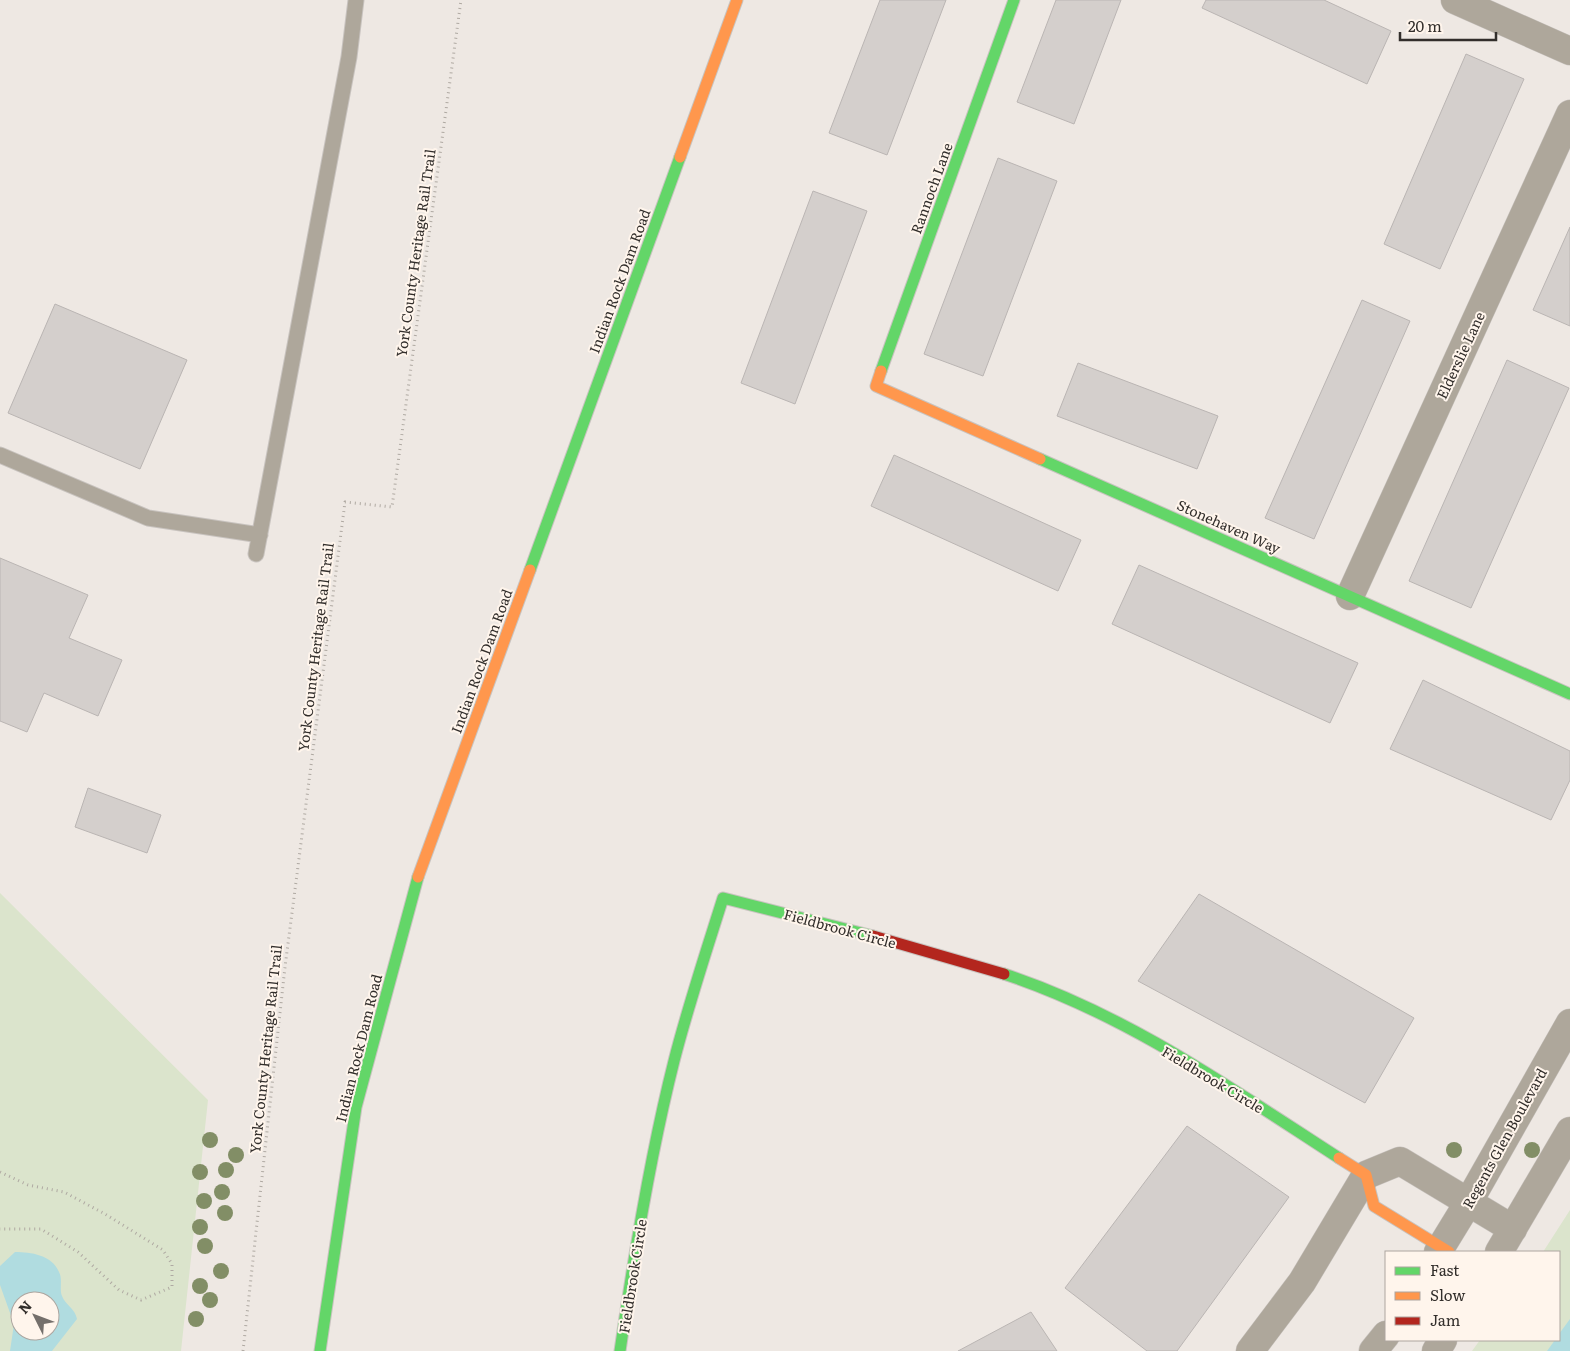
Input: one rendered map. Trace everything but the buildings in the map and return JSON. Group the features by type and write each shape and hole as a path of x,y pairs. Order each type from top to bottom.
{"street":[{"name":"Indian Rock Dam Road","path":"320,1351 356,1107 418,878 737,0"},
{"name":"Rannoch Lane","path":"876,386 1014,0"},
{"path":"1455,0 1570,51"},
{"name":"Elderslie Lane","path":"1350,596 1570,114"},
{"name":"Stonehaven Way","path":"876,386 1570,694"},
{"name":"Fieldbrook Circle","path":"620,1351 637,1236 653,1153 675,1060 723,898 915,948 994,971 1049,990 1098,1013 1203,1071 1366,1175"},
{"name":"Regents Glen Boulevard","path":"1442,1251 1570,1023"},
{"path":"1500,1251 1570,1131"},
{"path":"1250,1351 1302,1282 1366,1175 1400,1161 1513,1229"},
{"path":"1366,1175 1374,1206 1442,1251"},
{"path":"1373,1351 1385,1335"}],"lane":[{"path":"256,554 349,57 356,0"},
{"path":"0,455 148,518 260,535"}],"path":[{"name":"York County Heritage Rail Trail","path":"244,1351 285,967 345,502 392,508 461,0"},
{"path":"0,1172 28,1185 64,1192 105,1214 163,1250 172,1264 172,1287 141,1300 120,1290 78,1252 41,1229 0,1229"}],"green space":[{"path":"0,893 208,1100 181,1351 0,1351"},
{"path":"1570,1210 1570,1351 1472,1351 1479,1341 1560,1341 1560,1251 1544,1251"}],"water":[{"path":"15,1252 46,1258 56,1266 60,1275 62,1296 77,1319 60,1341 60,1291 10,1291 10,1313 0,1285 0,1266"},
{"path":"1570,1319 1570,1351 1547,1351 1554,1341 1560,1341 1560,1333"},
{"path":"11,1341 60,1341 52,1351 10,1351"}],"traffic: fast":[{"path":"881,371 1014,0"},
{"path":"530,570 680,157"},
{"path":"1040,459 1570,694"},
{"path":"320,1351 356,1107 418,877"},
{"path":"620,1351 643,1205 665,1097 685,1020 723,898 873,936"},
{"path":"1004,974 1093,1010 1177,1055 1339,1158"}],"traffic: slow":[{"path":"680,157 737,0"},
{"path":"881,371 876,386 1040,459"},
{"path":"418,877 530,570"},
{"path":"1339,1158 1366,1175 1374,1206 1447,1251"}],"traffic: jam":[{"path":"873,936 1004,974"}]}
